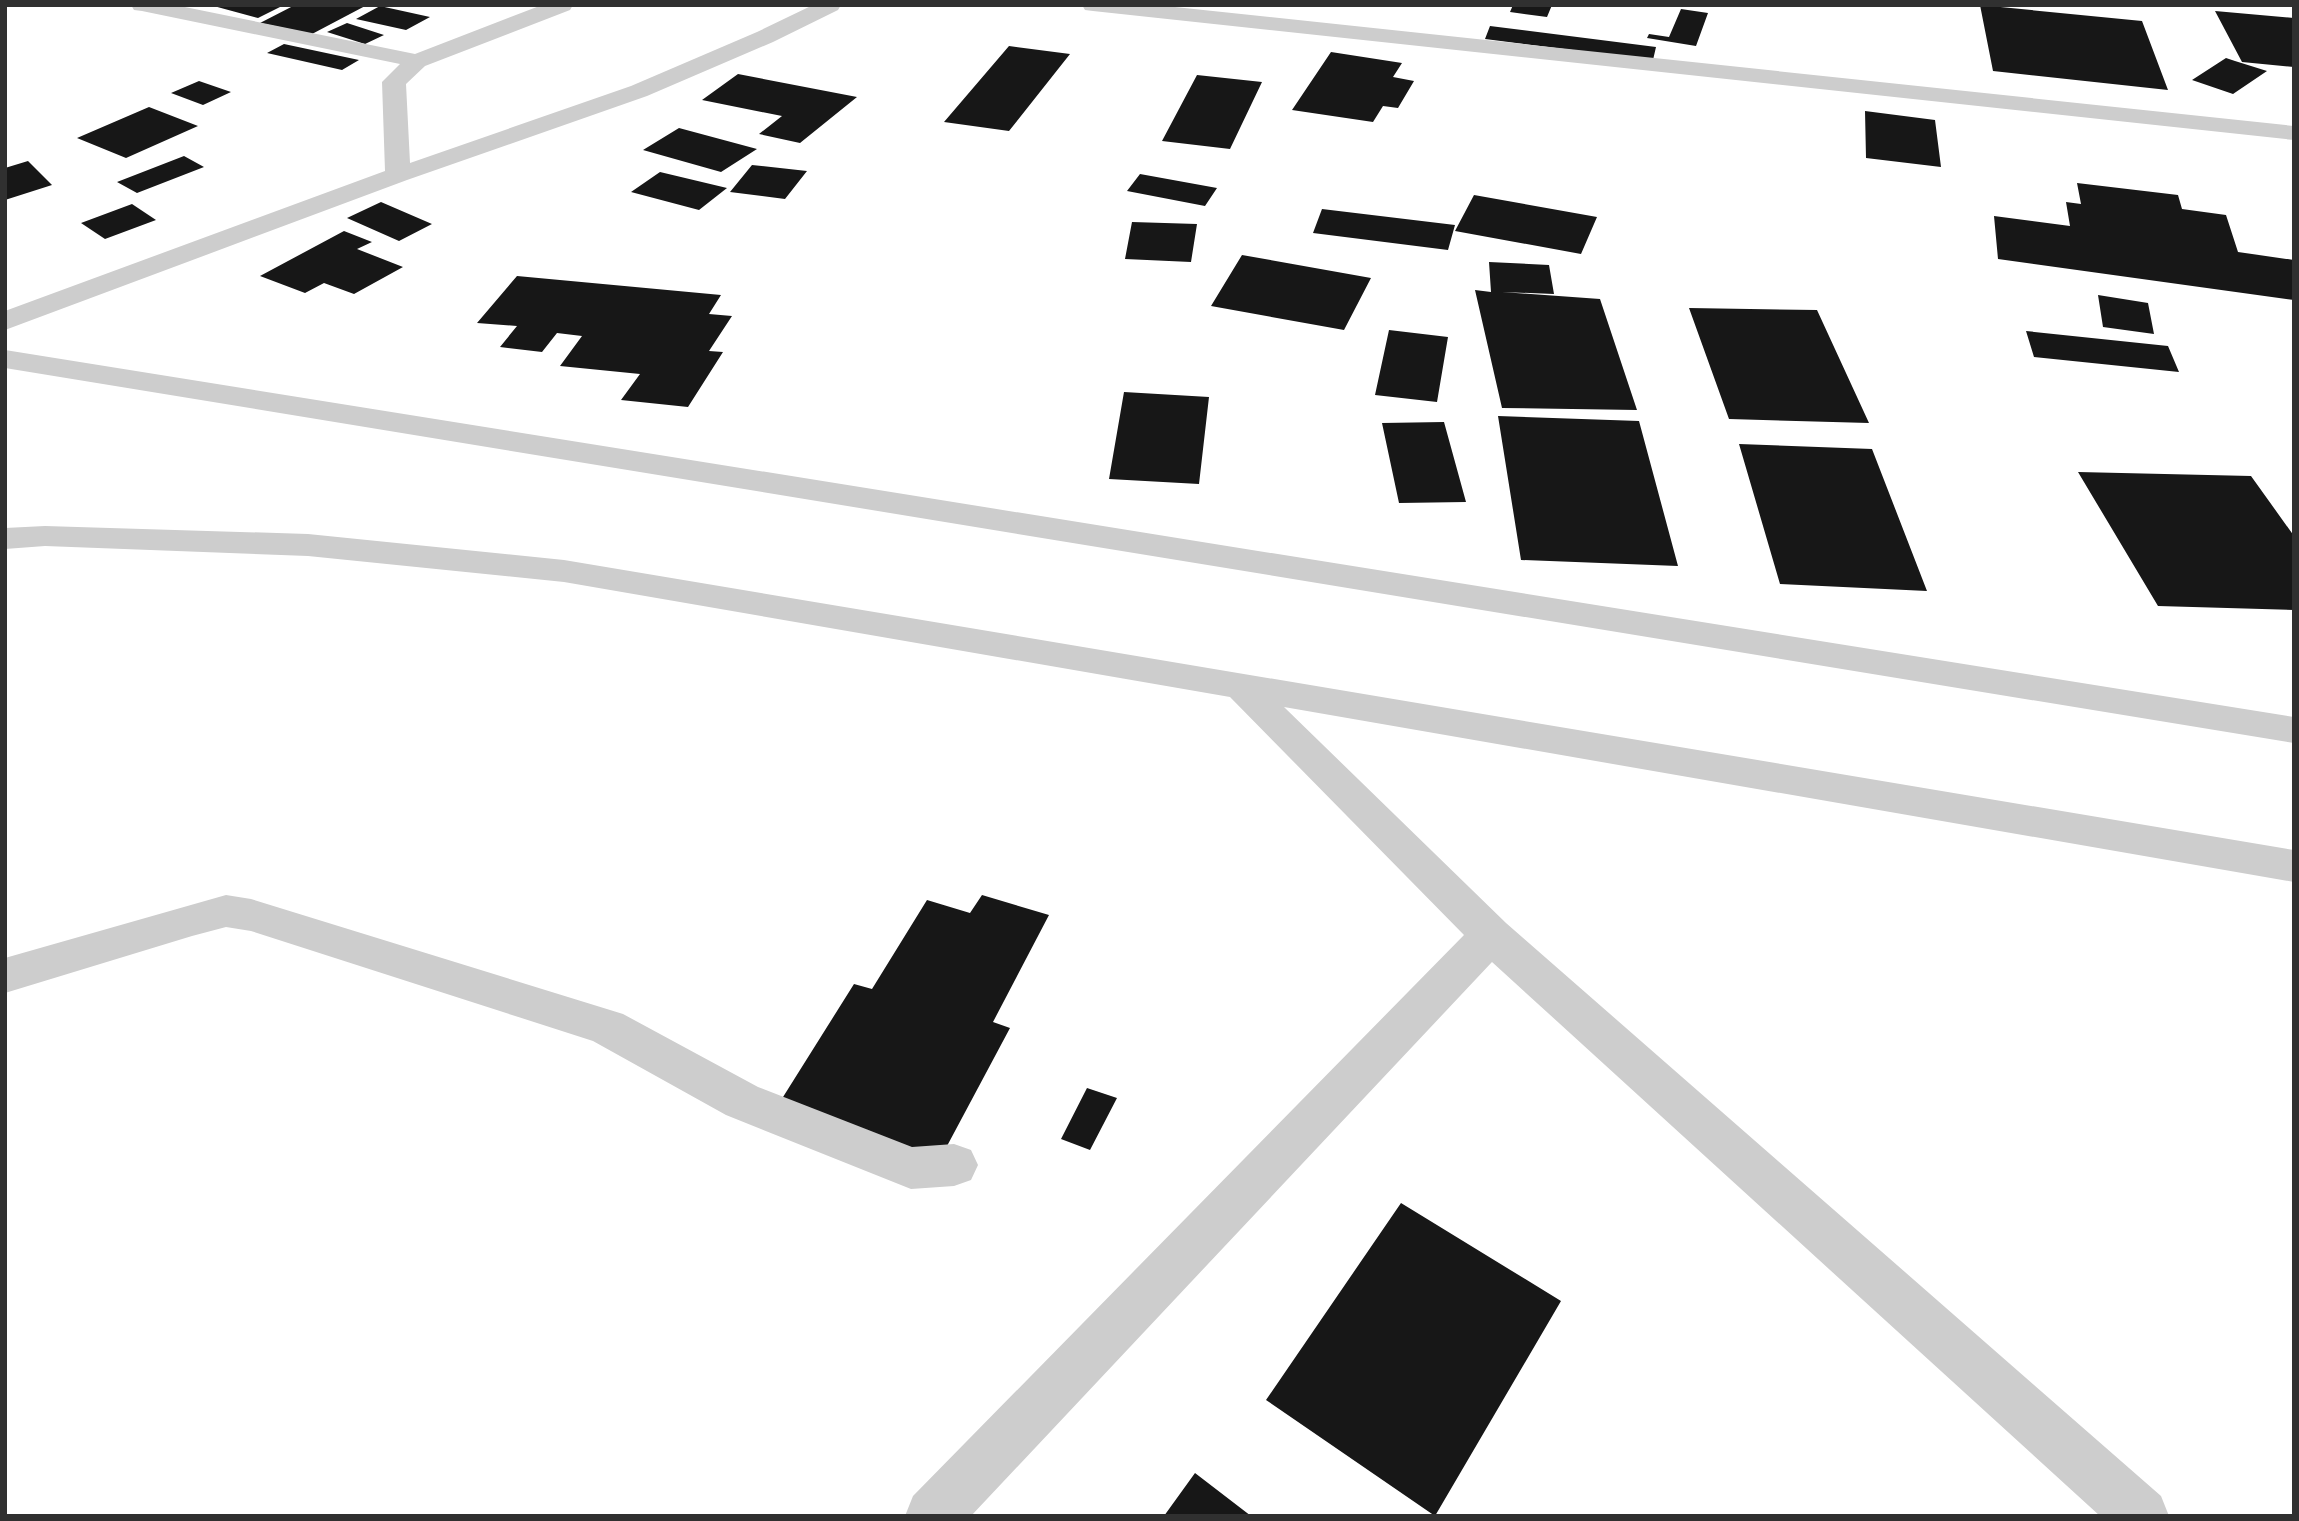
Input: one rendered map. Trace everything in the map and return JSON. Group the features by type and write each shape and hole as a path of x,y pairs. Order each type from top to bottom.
{"street":[{"path":"142,5 417,61"},
{"path":"398,175 394,82 417,61 562,5"},
{"path":"5,321 398,175 639,91 765,37 830,5"},
{"path":"1093,5 2294,133"},
{"path":"5,359 2294,730"},
{"path":"5,539 45,536 309,545 564,571 2294,866"},
{"path":"1241,686 1491,935 2141,1516"},
{"path":"5,976 192,919 226,911 251,915 607,1027 742,1101 911,1168 954,1165"},
{"path":"933,1516 1491,935"}],"building":[{"path":"210,5 284,5 258,18"},
{"path":"295,5 367,5 312,34 260,23"},
{"path":"1513,5 1552,5 1547,17 1510,12"},
{"path":"1980,5 2142,21 2168,90 1993,71"},
{"path":"380,6 430,17 406,30 356,19"},
{"path":"1681,9 1708,13 1696,46 1647,38 1649,34 1669,37"},
{"path":"2215,11 2294,18 2294,67 2242,62"},
{"path":"347,23 384,35 365,44 327,32"},
{"path":"1490,26 1656,47 1653,60 1485,39"},
{"path":"284,44 359,60 342,70 267,53"},
{"path":"1009,46 1070,54 1009,131 944,122"},
{"path":"1331,52 1402,63 1393,77 1414,81 1398,108 1383,106 1373,122 1292,110"},
{"path":"2226,58 2267,71 2233,94 2192,80"},
{"path":"738,74 857,97 800,143 759,134 782,116 702,100"},
{"path":"1197,75 1262,82 1230,149 1162,141"},
{"path":"199,81 231,92 203,105 171,93"},
{"path":"149,107 198,126 126,158 77,138"},
{"path":"1865,111 1935,120 1941,167 1866,158"},
{"path":"679,128 757,149 721,172 643,150"},
{"path":"184,156 204,167 137,193 117,182"},
{"path":"28,161 52,185 5,200 5,168"},
{"path":"752,165 807,171 785,199 730,192"},
{"path":"660,172 727,188 699,210 631,192"},
{"path":"1140,174 1217,188 1205,206 1127,191"},
{"path":"2077,183 2178,195 2182,209 2226,215 2238,252 2294,260 2294,300 1998,259 1994,216 2070,226 2066,202 2081,204"},
{"path":"1474,195 1597,217 1581,254 1455,231"},
{"path":"381,202 432,224 399,241 347,218"},
{"path":"132,204 156,220 105,239 81,223"},
{"path":"1322,209 1455,225 1448,250 1313,233"},
{"path":"1132,222 1197,224 1191,262 1125,259"},
{"path":"344,231 372,242 357,249 403,267 354,294 324,283 305,293 260,276"},
{"path":"1242,255 1371,278 1344,330 1211,306"},
{"path":"1489,262 1549,265 1554,294 1502,292 1600,299 1637,410 1502,408 1475,290 1491,292"},
{"path":"517,276 721,295 709,314 732,316 709,351 723,352 688,407 621,400 640,374 560,366 582,336 557,333 542,352 500,347 517,326 477,323"},
{"path":"2098,295 2148,303 2154,334 2103,327"},
{"path":"1689,308 1817,310 1869,423 1729,419"},
{"path":"1389,330 1448,337 1437,402 1375,395"},
{"path":"2026,331 2168,346 2179,372 2034,357"},
{"path":"1124,392 1209,397 1199,484 1109,479"},
{"path":"1498,416 1639,421 1678,566 1521,560"},
{"path":"1444,422 1466,502 1399,503 1382,423"},
{"path":"1739,444 1872,449 1927,591 1780,584"},
{"path":"2078,472 2251,476 2294,536 2294,610 2158,606"},
{"path":"982,895 1049,915 993,1022 1010,1028 939,1161 778,1105 854,984 872,989 927,900 970,913"},
{"path":"1087,1088 1117,1098 1090,1150 1061,1139"},
{"path":"1401,1203 1561,1301 1435,1516 1266,1400"},
{"path":"1195,1473 1251,1516 1164,1516"}]}
